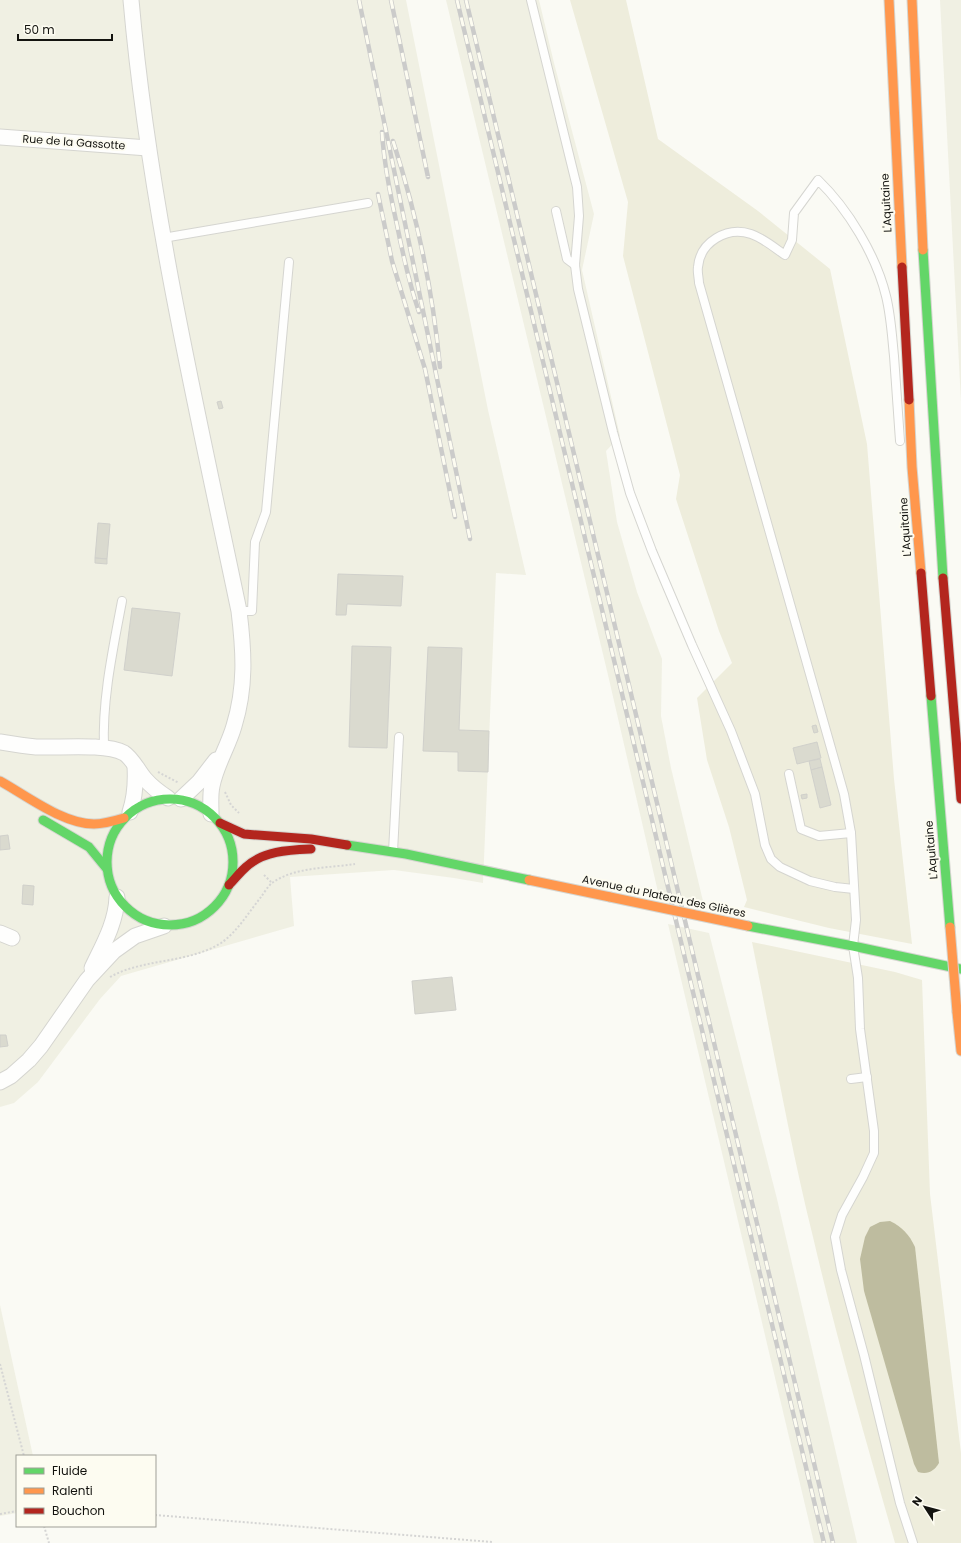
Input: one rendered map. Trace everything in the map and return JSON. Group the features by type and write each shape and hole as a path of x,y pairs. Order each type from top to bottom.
{"main road":[{"name":"L'Aquitaine","path":"889,0 912,467 961,1051"},
{"path":"912,0 920,196 939,527 961,799"},
{"path":"0,781 55,811 80,822 95,825 127,815 148,802 175,799 197,804 216,818 230,842 234,863 229,885 222,899 210,911 196,920 164,926 150,923 137,917 116,897 110,884 107,869 107,851 113,833 127,815"},
{"path":"35,816 89,847 107,869"},
{"name":"Avenue du Plateau des Glières","path":"216,818 235,831 244,834 311,839 393,852 961,969"},
{"name":"Avenue du Plateau des Glières","path":"229,885 248,866 271,853 287,850 361,848"}],"street":[{"path":"132,0 148,148 163,238 180,328 239,611 243,643 244,670 240,703 234,728 224,750 211,788 216,818"},
{"name":"Rue de la Gassotte","path":"0,136 148,148"},
{"path":"0,742 36,747 104,748 118,750 130,758 154,789 175,799 198,782 224,750"},
{"path":"127,815 134,799 136,782 135,766"},
{"path":"87,980 113,921 116,909 116,897"},
{"path":"0,1082 10,1076 29,1060 41,1046 87,980 114,951 124,942 146,931 164,926"}],"lane":[{"path":"531,0 577,188 579,216 575,265 578,289 613,432 630,493 652,551 731,731 755,794 765,845 771,859 780,867 810,881 834,887 854,889"},
{"path":"900,448 892,336 887,297 877,267 852,222 825,187 818,180 794,213 792,240 785,255 752,234 740,231 726,234 712,240 703,252 698,267 699,283 844,794 851,833 856,920 852,946 858,978 860,1029 874,1131 874,1153 863,1177 842,1215 835,1237 841,1270 864,1355 900,1503 913,1543"},
{"path":"163,238 368,203"},
{"path":"556,211 568,259 575,265"},
{"path":"239,611 252,611 255,542 266,512 289,262"},
{"path":"104,748 103,730 109,676 122,601"},
{"path":"918,635 933,724"},
{"path":"393,852 399,737"},
{"path":"789,774 801,829 819,836 851,833"},
{"path":"851,1079 867,1077"}],"path":[{"path":"156,771 180,783"},
{"path":"211,788 221,789 225,792 231,805 242,816"},
{"path":"105,981 110,976 123,970 175,959 208,949 221,943 231,935 272,883 294,872 357,864"},
{"path":"0,1364 24,1455"},
{"path":"0,1514 16,1512"},
{"path":"156,1516 492,1542"},
{"path":"44,1527 49,1543"}],"shaded area":[{"path":"0,0 406,0 488,410 526,575 496,573 483,883 394,870 290,877 294,926 121,976 100,999 38,1082 14,1103 0,1107"},
{"path":"446,0 539,0 594,214 582,270 620,436 606,451 617,522 637,592 662,659 661,716 671,768 703,901 658,892 608,675"},
{"path":"940,0 961,0 961,402"},
{"path":"668,924 709,933 777,1199 857,1543 814,1543"},
{"path":"890,1221 905,1231 915,1247 939,1463 928,1473 918,1472 914,1464 864,1291 860,1259 865,1237 870,1227 880,1222"},
{"path":"0,1305 33,1455 16,1455 16,1513 0,1516"}],"green space":[{"path":"570,0 626,0 658,139 758,211 830,269 867,444 894,779 912,944 829,928 744,907 747,900 729,827 707,760 697,698 732,663 719,631 676,499 680,475 623,256 628,202"},
{"path":"752,942 895,972 922,980 930,1194 961,1453 961,1543 895,1543 842,1352 804,1201"}],"building":[{"path":"221,401 223,408 219,409 217,402"},
{"path":"98,523 110,524 107,559 95,558"},
{"path":"95,558 107,559 107,564 95,563"},
{"path":"338,574 403,576 401,606 347,604 346,615 336,615"},
{"path":"132,608 180,613 172,676 124,670"},
{"path":"352,646 391,647 387,748 349,747"},
{"path":"428,647 462,648 459,730 489,731 488,772 458,771 458,752 423,751"},
{"path":"816,725 818,732 814,733 812,726"},
{"path":"817,742 821,758 797,764 793,748"},
{"path":"820,759 822,767 811,770 809,761"},
{"path":"822,767 831,805 820,808 811,770"},
{"path":"807,794 807,798 802,799 801,795"},
{"path":"8,835 10,849 0,850 0,836"},
{"path":"23,885 34,886 33,905 22,904"},
{"path":"452,977 456,1010 415,1014 412,981"},
{"path":"0,1035 6,1035 8,1046 0,1047"}],"railway":[{"path":"359,0 470,539"},
{"path":"391,0 428,177"},
{"path":"457,0 824,1543"},
{"path":"466,0 833,1543"},
{"path":"382,132 392,202 406,269 419,312"},
{"path":"393,141 416,224 433,310 440,367"},
{"path":"378,194 392,261 425,369 455,517"}],"traffic: fast":[{"path":"923,250 943,578"},
{"path":"931,696 950,927"},
{"path":"176,799 188,801 200,806 215,817 226,832 231,844 233,862 231,880 226,892 215,907 200,918 188,923 164,925 152,923 140,918 125,907 114,892 109,880 107,856 109,844 114,832 125,817 140,806 152,801 176,799"},
{"path":"43,820 89,847 107,869"},
{"path":"347,845 406,854 529,880"},
{"path":"748,926 961,969"}],"traffic: slow":[{"path":"889,0 902,267"},
{"path":"912,0 923,250"},
{"path":"909,400 912,467 921,573"},
{"path":"0,781 46,808 82,823 105,823 124,818"},
{"path":"529,880 610,897"},
{"path":"610,897 748,926"},
{"path":"950,927 957,1012"},
{"path":"957,1012 961,1051"}],"traffic: jam":[{"path":"902,267 909,400"},
{"path":"921,573 931,696"},
{"path":"943,578 961,799"},
{"path":"220,823 244,834 311,839 347,845"},
{"path":"229,885 246,867 260,858 277,852 311,849"}]}
